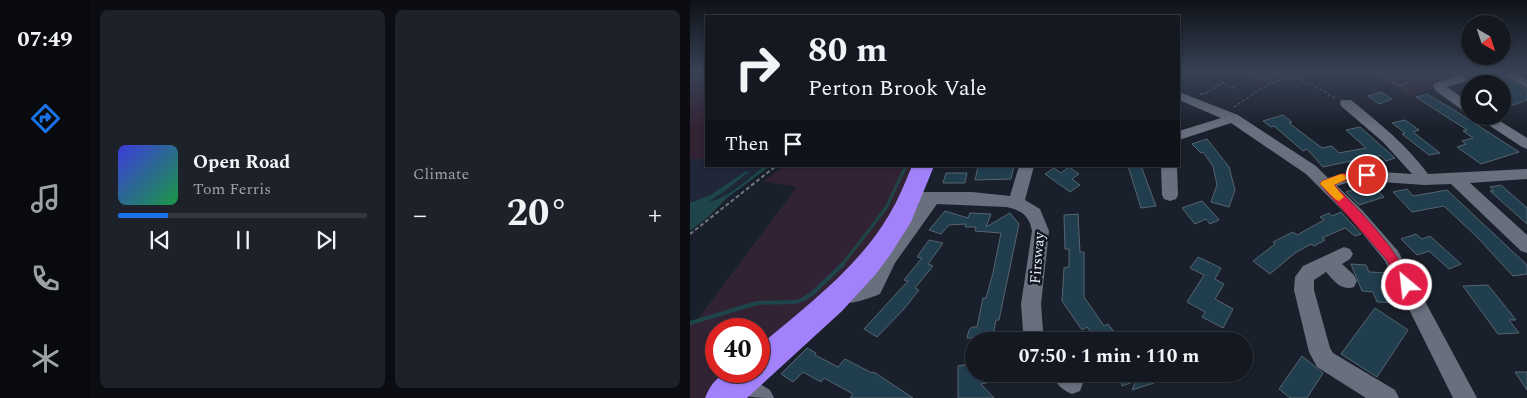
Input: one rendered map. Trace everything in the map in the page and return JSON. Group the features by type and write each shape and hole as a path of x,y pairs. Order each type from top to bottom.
{"highway":[{"path":"770,361 870,261 921,198 922,167"}],"street":[{"path":"1442,91 1461,104"},
{"path":"1180,96 1228,116 1311,170 1356,214 1392,256 1465,398"},
{"path":"1348,105 1399,146 1412,161 1424,180"},
{"path":"1180,136 1228,116"},
{"path":"1496,125 1527,144"},
{"path":"1016,203 1027,167"},
{"path":"1169,167 1170,195"},
{"path":"1326,184 1354,175 1424,180 1527,174"},
{"path":"1456,179 1527,246"},
{"name":"Firsway","path":"921,198 1005,200 1028,208 1035,215 1040,224 1041,235 1031,323 1034,332"},
{"path":"1347,281 1336,258 1310,271 1304,278 1304,290 1320,352 1325,360 1387,398"}],"path":[{"path":"1198,94 1205,94 1211,91"},
{"path":"1228,116 1261,91"},
{"path":"1319,91 1348,105"},
{"path":"690,234 775,167"}],"shaded area":[{"path":"690,91 705,91 705,159 690,159"},
{"path":"1399,91 1424,91 1408,96"},
{"path":"690,159 705,159 705,167 763,167 721,198 712,202 708,201 719,196 748,172 712,194 690,203"},
{"path":"763,167 769,167 727,198 708,217 690,231 690,203 712,194 746,171 749,172 709,201 721,198 737,188"},
{"path":"783,167 915,167 867,258 770,348 770,318 705,318 705,383 727,383 709,398 690,398 690,323 696,322 797,187 764,181"}],"building":[{"path":"1511,91 1527,91 1527,100 1511,106"},
{"path":"1381,92 1392,99 1379,104 1368,96"},
{"path":"1427,94 1461,115 1461,125 1477,125 1519,152 1481,164 1457,147 1466,144 1462,141 1473,138 1463,131 1467,130 1416,97"},
{"path":"1283,115 1292,122 1289,123 1322,148 1332,146 1339,153 1366,148 1346,130 1360,127 1395,158 1386,161 1381,156 1374,156 1323,167 1307,149 1303,151 1274,126 1271,127 1263,121"},
{"path":"1405,120 1419,130 1413,132 1440,153 1429,155 1402,134 1405,133 1392,123"},
{"path":"1207,139 1229,167 1235,190 1229,207 1211,202 1217,185 1213,166 1203,152 1201,153 1192,144"},
{"path":"978,167 1014,167 1011,179 975,180"},
{"path":"1069,167 1079,174 1072,179 1080,185 1070,192 1045,174 1054,168 1061,173"},
{"path":"1128,167 1141,167 1156,206 1141,208"},
{"path":"946,173 967,173 965,183 943,183"},
{"path":"1371,185 1384,197 1359,205 1346,192"},
{"path":"1501,185 1527,208 1527,224 1490,191 1494,191 1490,187"},
{"path":"1407,189 1413,196 1447,190 1527,265 1527,274 1513,276 1478,238 1444,206 1412,212 1393,192"},
{"path":"1202,201 1219,220 1210,224 1206,219 1195,224 1182,208"},
{"path":"945,211 968,218 970,213 991,214 986,227 1010,213 1019,224 999,320 996,320 994,332 968,332 972,327 977,327 983,298 986,298 993,273 1001,233 975,231 976,227 965,227 966,224 949,225 941,234 929,230"},
{"path":"1341,212 1361,234 1355,236 1345,228 1322,238 1325,240 1314,246 1311,244 1295,253 1270,274 1253,261 1275,244 1273,242 1293,232 1297,235 1324,220 1320,217 1329,213 1332,216"},
{"path":"1078,214 1080,252 1084,252 1084,297 1104,326 1108,324 1114,332 1091,332 1087,327 1082,330 1062,301 1064,268 1069,267 1069,249 1065,249 1064,215"},
{"path":"1416,234 1422,239 1430,236 1461,264 1449,269 1429,251 1417,255 1401,239"},
{"path":"929,240 943,243 928,264 933,266 915,288 919,290 877,337 864,329 908,281 904,280 922,258 917,257"},
{"path":"1198,257 1221,268 1215,279 1224,284 1215,299 1233,309 1223,328 1202,317 1205,312 1187,302 1204,275 1190,268"},
{"path":"1351,264 1366,265 1369,272 1389,273 1404,303 1377,302 1373,292 1362,291"},
{"path":"1488,285 1516,320 1509,320 1519,333 1498,334 1463,286"},
{"path":"1375,308 1408,330 1377,377 1341,354"},
{"path":"807,348 816,353 815,355 838,367 845,359 872,373 874,372 913,398 850,398 853,394 824,378 821,382 803,372 793,382 781,374"},
{"path":"1302,356 1323,373 1307,398 1290,398 1279,389"},
{"path":"965,365 965,382 991,382 981,384 994,398 958,398 958,366"},
{"path":"1515,372 1527,372 1527,390"},
{"path":"1121,382 1133,382 1122,386"},
{"path":"1136,382 1154,383 1132,390"}],"waterway":[{"path":"842,265 886,208 906,167"},
{"path":"690,323 757,303 796,302 804,299 813,293 842,265"}],"slow traffic":[{"path":"1339,197 1326,184 1341,178"}],"route":[{"path":"1367,175 1354,175 1326,184 1356,214 1392,256 1407,285"}]}
